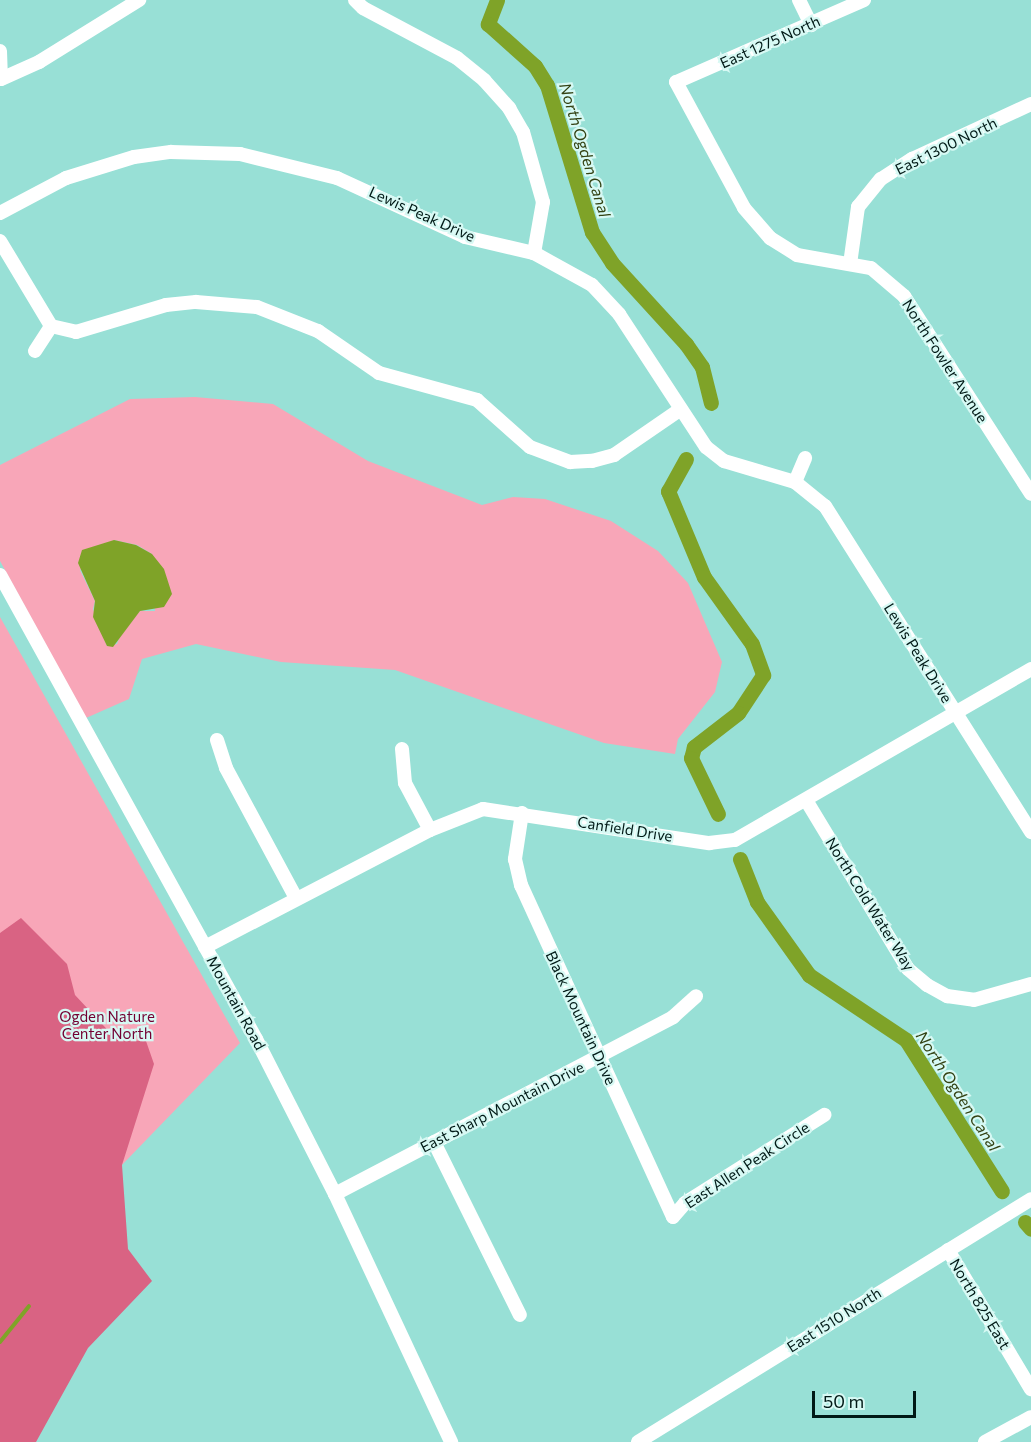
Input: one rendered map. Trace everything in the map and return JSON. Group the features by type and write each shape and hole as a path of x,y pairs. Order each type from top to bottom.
{"street":[{"path":"0,51 1,79 39,62 139,0"},
{"path":"355,0 363,8 457,58 484,80 509,108 523,132 543,202 534,253"},
{"path":"799,0 811,25"},
{"name":"East 1275 North","path":"676,82 864,0"},
{"name":"North Fowler Avenue","path":"676,82 744,208 770,238 797,255 871,267 904,296 1027,477 1031,494"},
{"name":"East 1300 North","path":"850,264 858,207 881,179 912,159 1031,104"},
{"name":"Lewis Peak Drive","path":"0,213 37,191 101,166 134,157 206,151 240,154 308,169 363,188 465,237 534,253 592,285 612,307 706,447 724,462 795,482 825,506 1031,832"},
{"path":"0,241 51,326 76,332 166,305 196,302 257,307 318,331 379,373 477,400 531,447 570,462 592,461 614,455 681,409"},
{"path":"35,351 51,326"},
{"path":"795,482 806,458"},
{"name":"Mountain Road","path":"0,575 206,947 335,1194 451,1442"},
{"name":"Canfield Drive","path":"206,947 430,830 483,810 522,813 709,843 735,840 957,715 1031,669"},
{"path":"217,740 226,768 296,898"},
{"path":"402,749 405,783 430,830"},
{"name":"North Cold Water Way","path":"806,800 908,969 947,996 974,1000 1031,984"},
{"name":"Black Mountain Drive","path":"522,813 515,859 521,885 673,1217"},
{"name":"East Sharp Mountain Drive","path":"335,1194 673,1017 696,996"},
{"name":"East Allen Peak Circle","path":"673,1217 685,1203 824,1115"},
{"path":"434,1142 520,1315"},
{"name":"East 1510 North","path":"638,1442 1031,1199"},
{"name":"North 825 East","path":"948,1250 1031,1389"},
{"path":"985,1442 1031,1417"}],"green space":[{"path":"195,397 273,404 368,461 482,505 513,497 545,499 611,521 658,551 688,583 722,662 715,692 678,739 675,754 604,743 395,670 281,662 196,644 142,659 129,699 86,718 0,561 0,465 130,399","holes":["114,540 137,545 152,554 155,611 140,611 123,628 117,644 107,646 93,609 95,601 80,570"]},
{"name":"Ogden Nature Center North","path":"0,617 240,1043 0,1291"}],"shaded area":[{"path":"114,540 136,545 152,554 164,569 172,594 164,607 140,611 113,647 107,646 93,617 95,601 78,563 82,550"},
{"path":"21,918 67,964 75,995 117,1040 146,1041 154,1064 122,1165 128,1249 152,1281 88,1348 36,1442 0,1442 0,933"}],"waterway":[{"name":"North Ogden Canal","path":"497,0 488,24 535,66 547,85 592,232 612,263 686,344 702,367 711,403"},
{"name":"North Ogden Canal","path":"686,459 668,491 704,577 752,644 763,675 738,713 694,747 691,758 718,814"},
{"name":"North Ogden Canal","path":"740,859 757,902 809,975 906,1040 1002,1191"},
{"name":"North Ogden Canal","path":"1025,1222 1031,1229"},
{"path":"0,1342 29,1306"}]}
